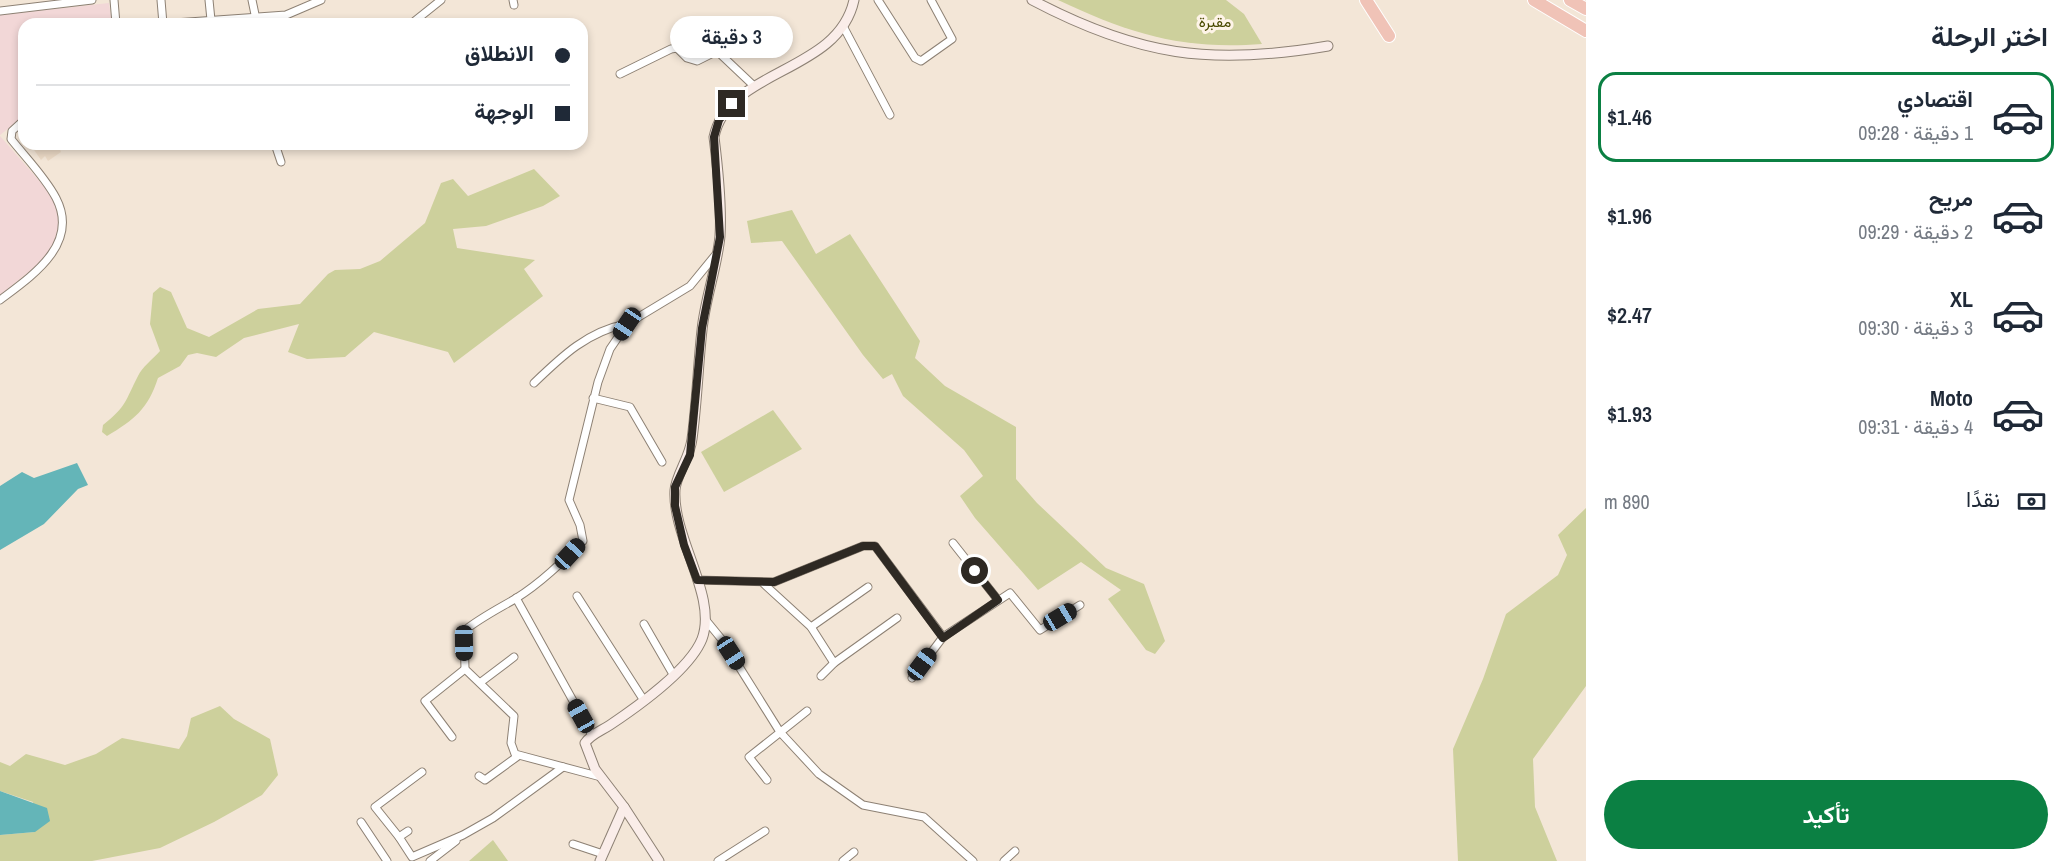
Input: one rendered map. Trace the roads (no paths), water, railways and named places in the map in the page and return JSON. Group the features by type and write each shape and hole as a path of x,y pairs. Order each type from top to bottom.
{"highway":[{"path":"1366,0 1389,36"},
{"path":"1534,0 1586,31"},
{"path":"1570,0 1585,6"}],"street":[{"path":"16,0 17,9"},
{"path":"0,11 92,0"},
{"path":"114,0 116,18"},
{"path":"161,0 162,18"},
{"path":"209,0 212,18"},
{"path":"252,0 255,18"},
{"path":"271,18 286,15 321,0"},
{"path":"418,18 441,0"},
{"path":"659,861 624,807 601,777 585,747 592,735 674,676 693,656 703,637 704,593 684,545 675,506 675,487 690,455 702,328 717,253 720,207 714,137 716,128 725,112 754,86 808,58 843,26 854,0"},
{"path":"878,0 915,58 921,61 952,39 931,0"},
{"path":"1032,0 1103,33 1131,43 1168,50 1235,57 1328,46"},
{"path":"843,26 890,115"},
{"path":"620,74 671,49 677,48 687,58 697,61 714,50 720,52 754,86"},
{"path":"18,126 12,131 12,139 18,147"},
{"path":"0,300 52,255 61,240 63,224 56,198 20,150"},
{"path":"277,150 281,162"},
{"path":"534,383 560,358 594,333 627,324 690,286 717,253"},
{"path":"601,777 518,756 511,748 514,716 465,669 464,630 481,617 516,598 557,568 583,541 580,525 569,500 593,398 610,349 627,324"},
{"path":"593,398 630,407 662,462"},
{"path":"953,543 998,600"},
{"path":"697,580 764,584 863,546 875,546 943,638"},
{"path":"764,584 811,627 834,663"},
{"path":"811,627 868,587"},
{"path":"912,678 943,638 1010,593 1040,630 1080,605"},
{"path":"577,596 644,699"},
{"path":"516,598 592,735"},
{"path":"821,676 834,663 897,618"},
{"path":"705,619 723,641 780,732 819,774 863,805 924,817 973,861"},
{"path":"644,624 674,676"},
{"path":"481,682 514,657"},
{"path":"452,737 425,701 465,669"},
{"path":"767,780 748,758 807,711"},
{"path":"479,776 485,780 518,756"},
{"path":"422,772 375,807 412,857 463,835 493,818 563,767"},
{"path":"573,844 601,857 624,807"},
{"path":"361,822 387,861"},
{"path":"399,837 408,831"},
{"path":"718,861 765,831"},
{"path":"430,861 463,835"},
{"path":"1004,861 1015,851"},
{"path":"843,861 854,852"}],"water":[{"path":"77,463 88,485 78,489 44,524 0,550 0,486 22,472 34,478"},
{"path":"0,791 47,808 50,821 35,832 0,835"}],"park label":[{"name":"مقبرة","path":"1215,22"}]}
